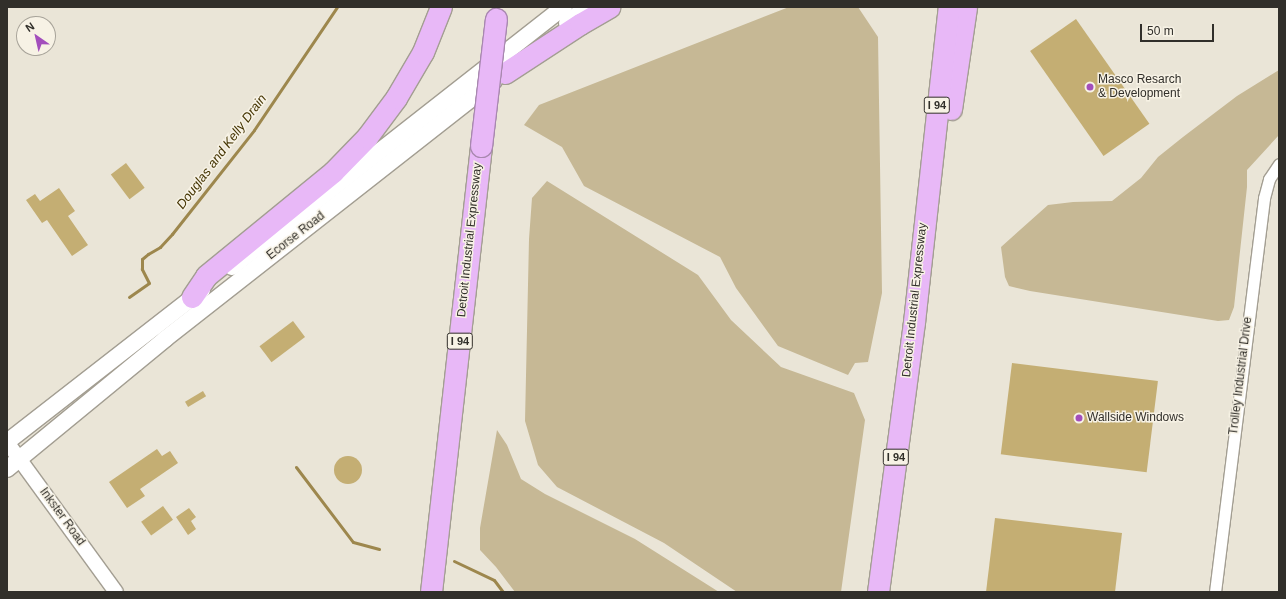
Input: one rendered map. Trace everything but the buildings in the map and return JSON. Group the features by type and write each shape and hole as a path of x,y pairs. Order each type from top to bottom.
{"highway":[{"path":"192,297 206,276 333,172 367,137 396,98 423,52 441,7"},
{"path":"505,73 580,24 610,7"},
{"name":"Detroit Industrial Expressway","path":"878,592 914,322 949,7"},
{"path":"926,204 944,158 966,7"},
{"name":"Detroit Industrial Expressway","path":"432,592 480,146 497,13"}],"main road":[{"name":"Ecorse Road","path":"7,442 192,297 272,237 564,7"},
{"name":"Ecorse Road","path":"13,464 165,339 587,7"}],"street":[{"name":"Trolley Industrial Drive","path":"1215,592 1264,198 1269,179 1279,164"},
{"name":"Inkster Road","path":"7,442 13,464 116,592"}],"shaded area":[{"path":"789,7 858,7 878,37 882,293 868,362 855,363 848,375 778,346 736,288 720,257 584,186 562,147 524,125 539,105"},
{"path":"1279,70 1279,135 1247,170 1247,187 1234,307 1229,320 1218,321 1030,291 1009,286 1005,277 1001,247 1048,205 1073,202 1112,201 1141,178 1158,157 1183,137 1237,96"},
{"path":"547,181 698,275 731,320 781,367 854,393 865,420 841,592 737,592 664,543 557,487 538,465 525,421 529,239 532,198"},
{"path":"497,430 507,445 521,479 545,494 635,539 719,592 515,592 496,567 480,550 480,528"}],"waterway":[{"name":"Douglas and Kelly Drain","path":"129,297 149,283 142,269 142,259 160,247 172,234 254,130 337,7"},
{"path":"296,467 353,542 379,549"},
{"path":"454,561 494,580 503,592"}],"place":[{"name":"Masco Resarch & Development","path":"1090,87"},
{"name":"Wallside Windows","path":"1079,418"}]}
